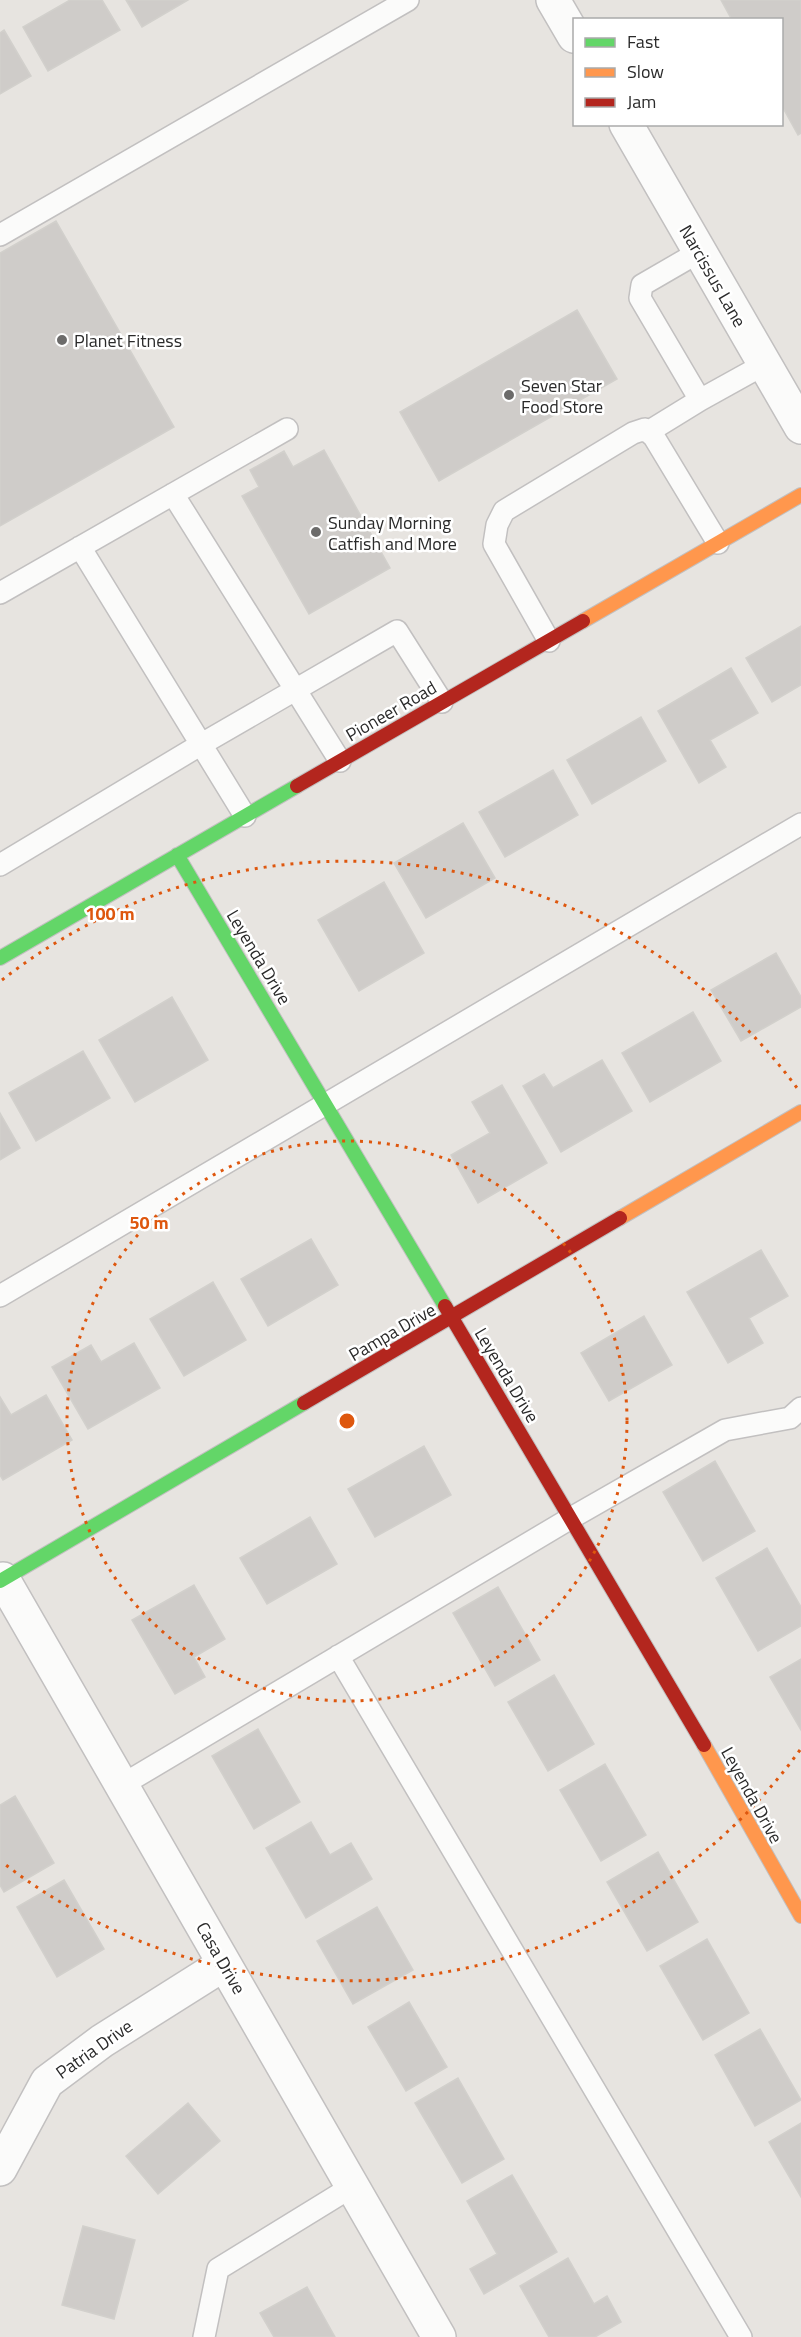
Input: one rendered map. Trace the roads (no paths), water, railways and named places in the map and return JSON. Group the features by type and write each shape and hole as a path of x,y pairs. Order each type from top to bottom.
{"street":[{"path":"553,0 573,34"},
{"name":"Narcissus Lane","path":"627,126 801,427"},
{"name":"Pioneer Road","path":"0,958 801,495"},
{"name":"Leyenda Drive","path":"177,855 669,1683 801,1916"},
{"name":"Pampa Drive","path":"2,1580 801,1112"},
{"name":"Casa Drive","path":"2,1580 440,2337"},
{"name":"Patria Drive","path":"0,2169 47,2082 102,2041 224,1964"}],"lane":[{"path":"0,235 408,0"},
{"path":"699,252 642,285 640,298 700,400"},
{"path":"648,432 765,364"},
{"path":"0,593 287,429"},
{"path":"549,640 494,544 497,525 504,511 633,433 645,429 654,437 718,543"},
{"path":"173,494 340,761"},
{"path":"80,547 244,816"},
{"path":"0,865 200,745 397,631 442,702"},
{"path":"0,1296 801,824"},
{"path":"122,1785 571,1518 725,1430 790,1418 800,1412"},
{"path":"338,1656 741,2337"},
{"path":"204,2337 218,2269 352,2186"}],"place":[{"name":"Planet Fitness","path":"62,340"},
{"name":"Seven Star Food Store","path":"509,395"},
{"name":"Sunday Morning Catfish and More","path":"316,532"}]}
